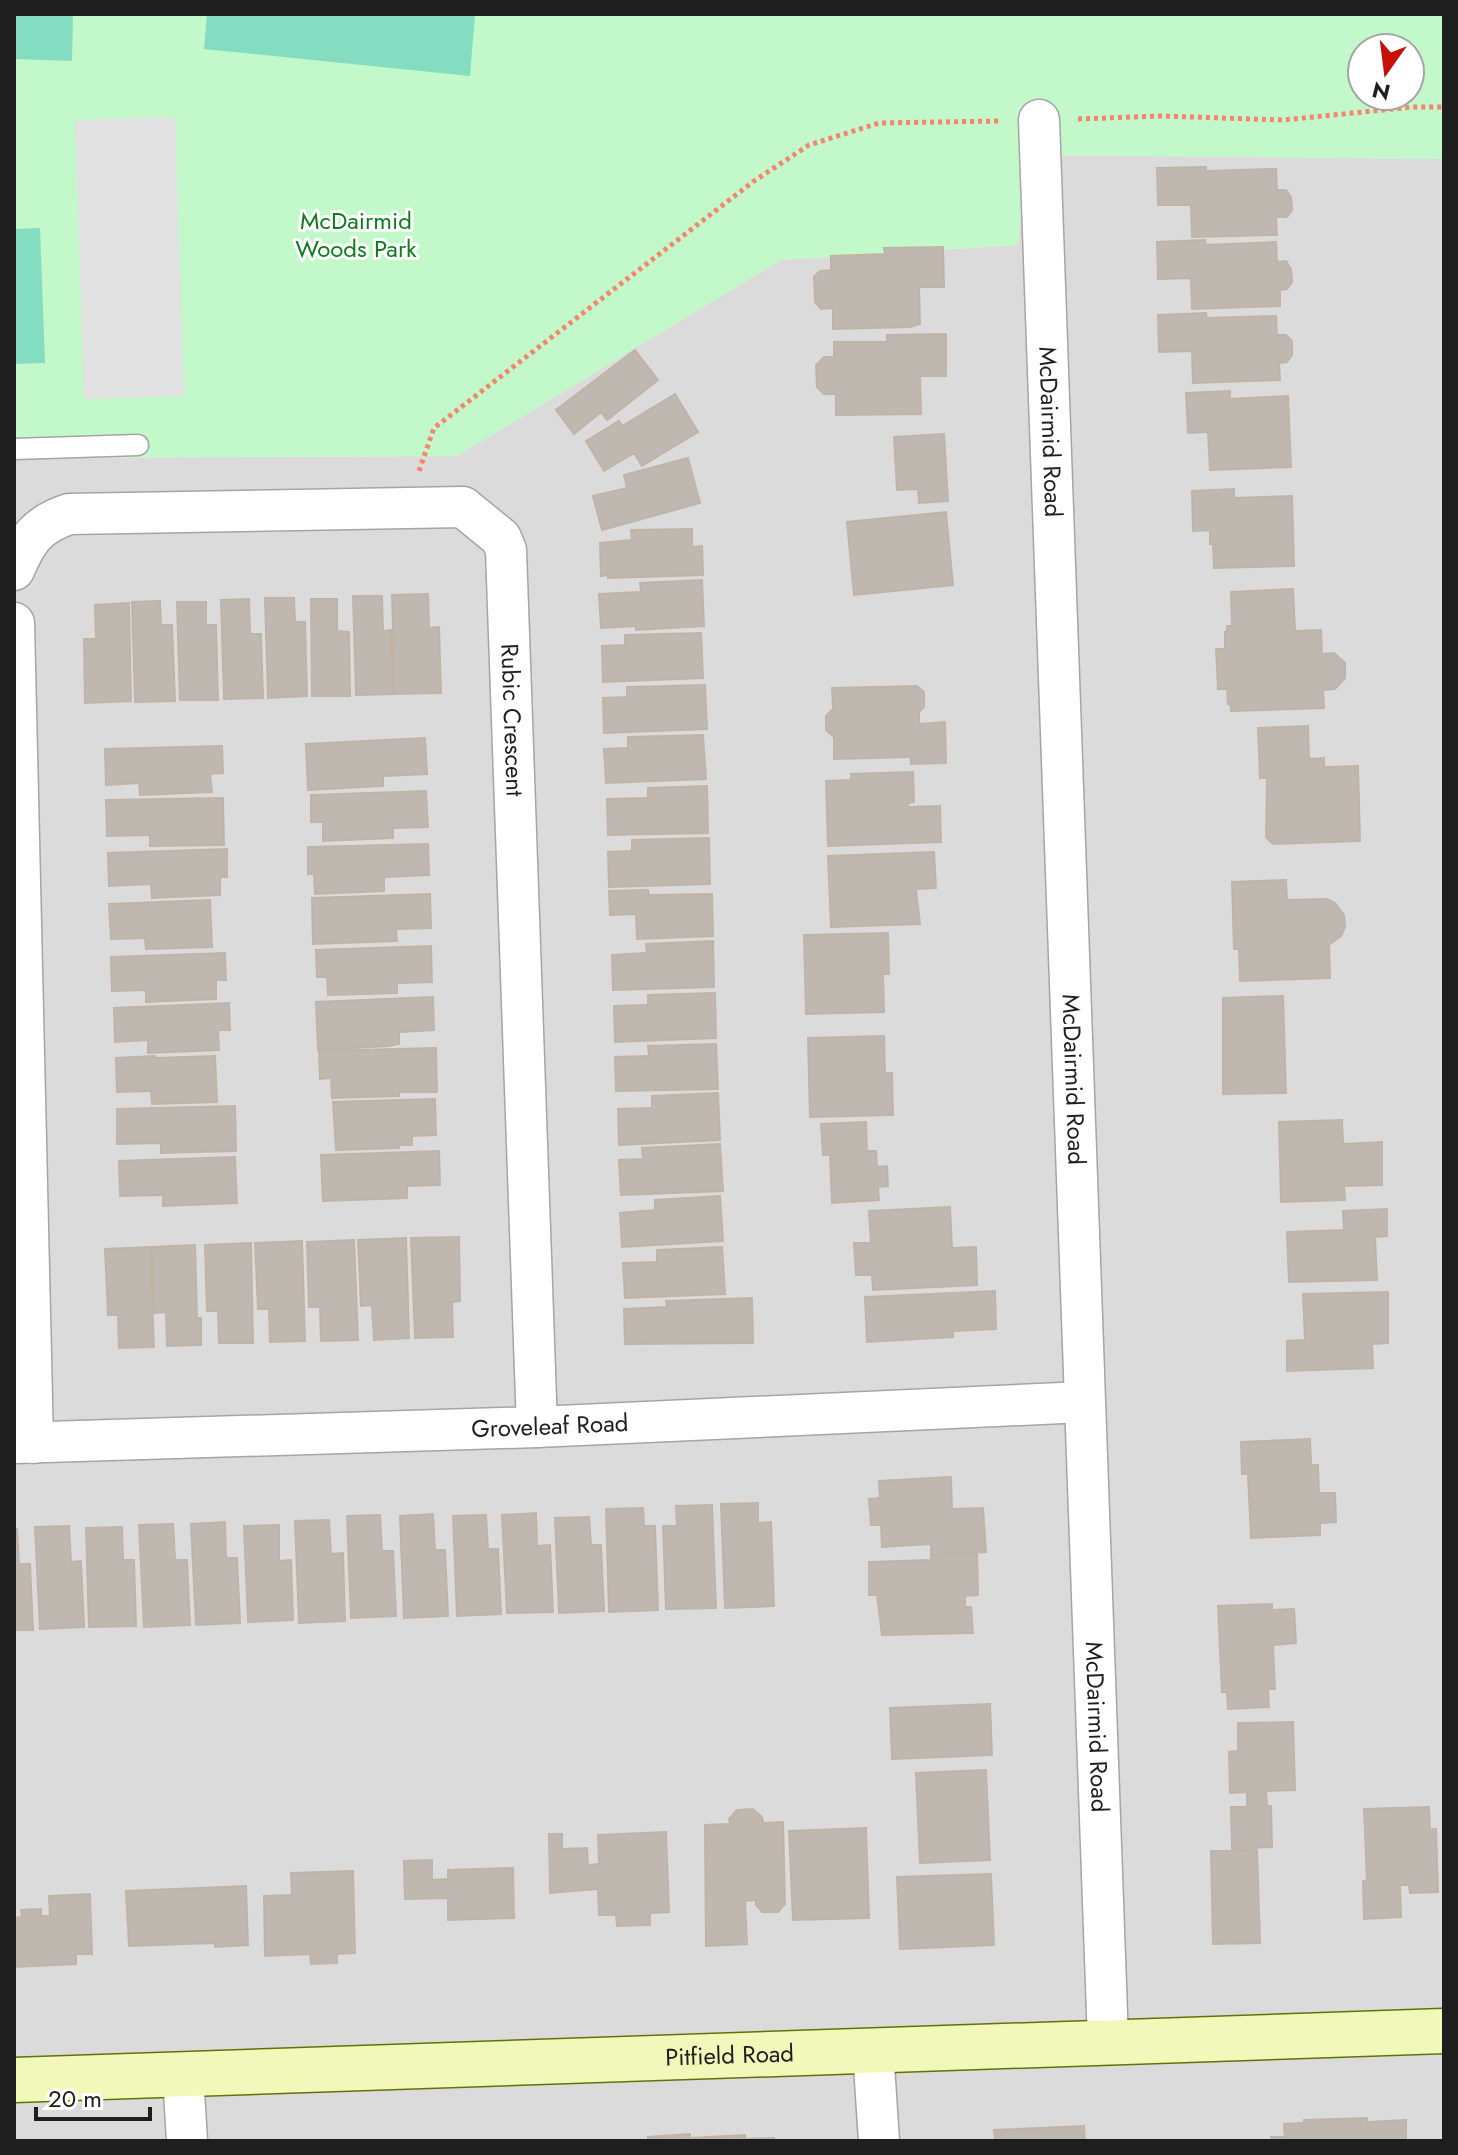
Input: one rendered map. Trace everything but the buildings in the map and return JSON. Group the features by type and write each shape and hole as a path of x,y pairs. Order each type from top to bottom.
{"street":[{"name":"McDairmid Road","path":"1039,120 1108,2041"},
{"name":"Rubic Crescent","path":"14,570 27,540 55,519 69,514 463,507 501,538 506,550 537,1427"},
{"path":"14,623 24,1443"},
{"name":"Groveleaf Road","path":"24,1443 537,1427 1084,1402"},
{"name":"Pitfield Road","path":"14,2080 1444,2031"},
{"path":"873,2050 879,2141"},
{"path":"183,2075 187,2141"}],"lane":[{"path":"14,449 138,445"}],"path":[{"path":"410,508 434,428 754,181 809,145 879,123 1161,116 1283,120 1413,107 1444,107"}],"shaded area":[{"path":"175,117 184,396 84,399 75,120"},
{"path":"1025,155 1444,159 1444,2141 14,2141 14,458 457,456 781,260 1018,245"}],"green space":[{"name":"McDairmid Woods Park","path":"14,14 1444,14 1444,159 1025,155 1018,245 781,260 457,456 14,458"},
{"path":"14,14 73,14 72,61 14,59"},
{"path":"207,14 475,14 470,76 204,49"},
{"path":"40,228 45,363 14,364 14,229"}]}
